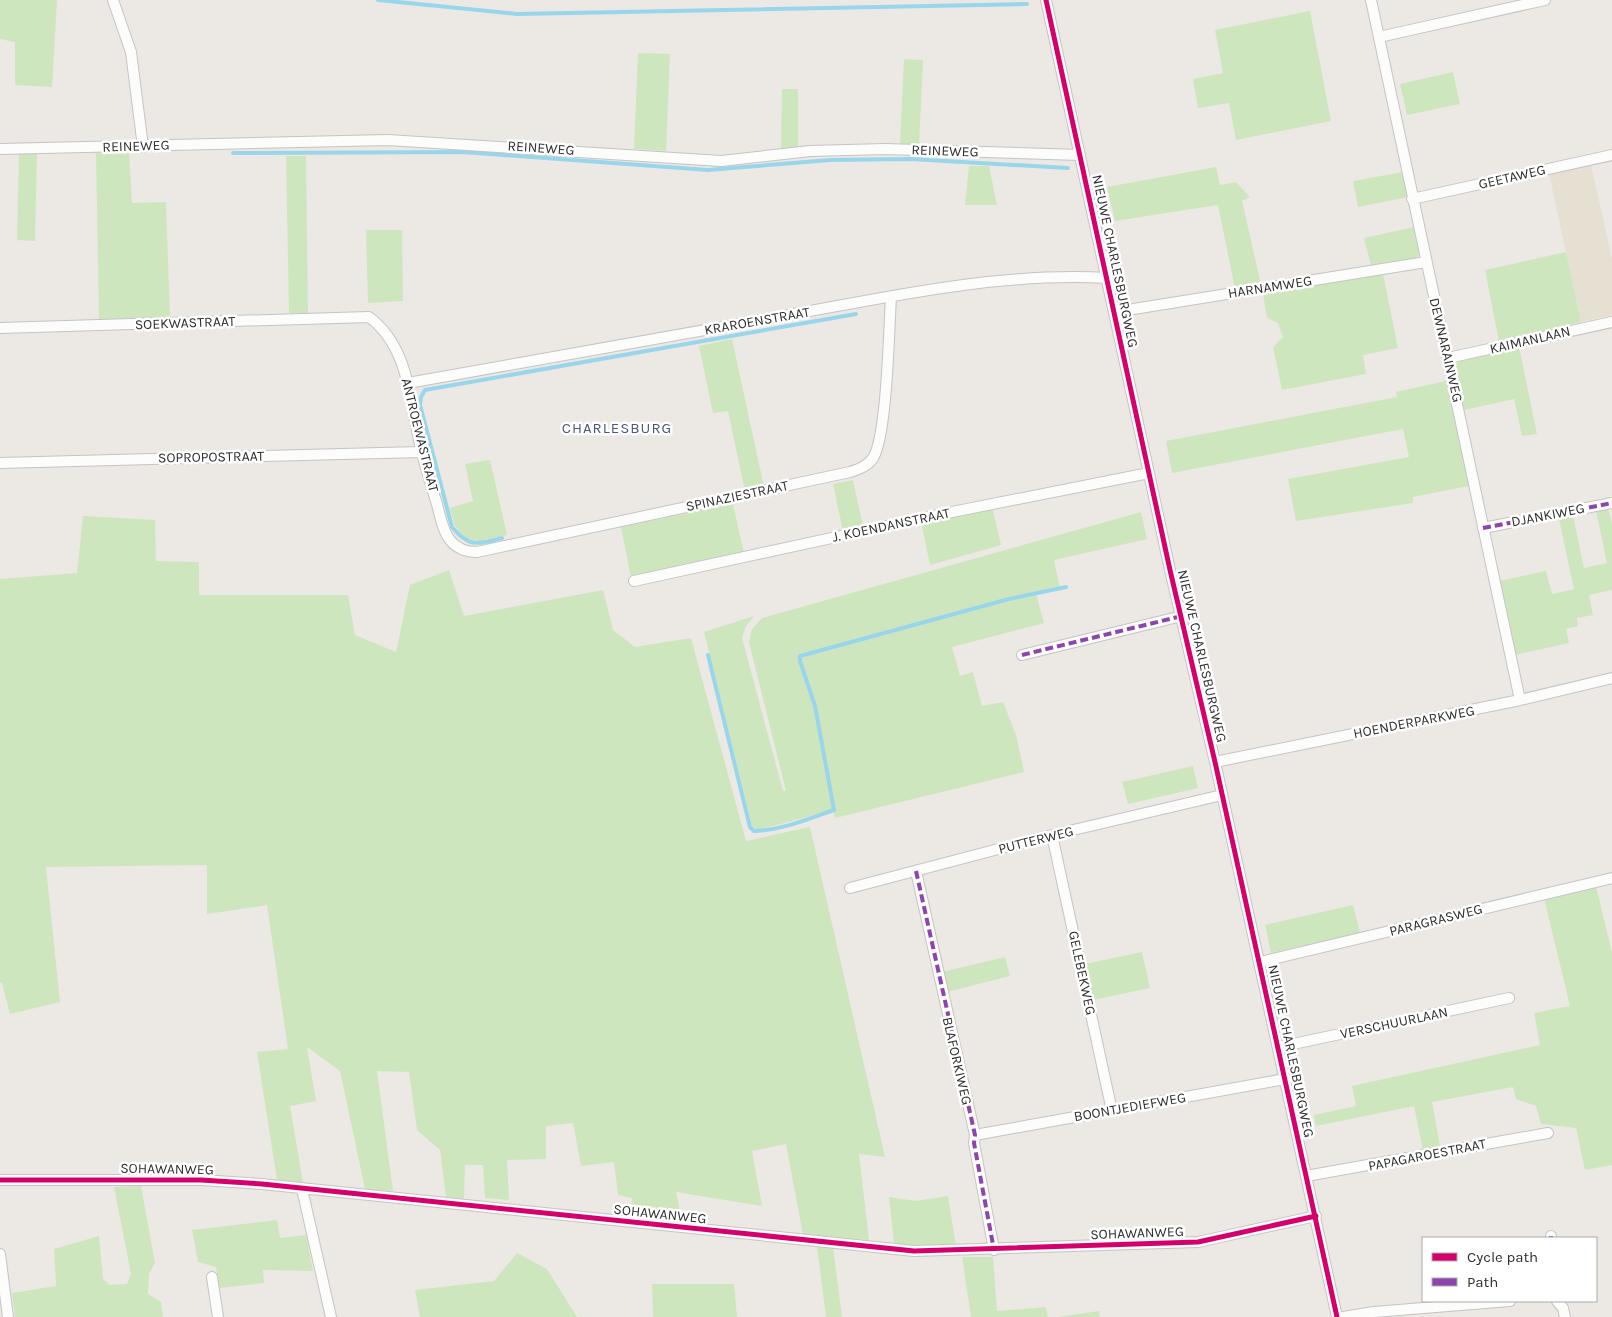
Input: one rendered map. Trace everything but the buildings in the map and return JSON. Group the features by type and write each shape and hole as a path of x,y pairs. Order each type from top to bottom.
{"street":[{"path":"113,0 131,52 142,146"},
{"name":"NIEUWE CHARLESBURGWEG","path":"1046,0 1337,1317"},
{"name":"DEWNARAINWEG","path":"1371,0 1520,700"},
{"path":"1379,37 1545,0"},
{"name":"REINEWEG","path":"0,149 388,140 720,160 810,151 885,149 1080,155"},
{"name":"GEETAWEG","path":"1412,199 1612,155"},
{"name":"HARNAMWEG","path":"1115,312 1426,262"},
{"name":"KRAROENSTRAAT","path":"408,383 891,297 1002,280 1064,275 1107,278"},
{"name":"SPINAZIESTRAAT","path":"446,533 454,545 467,552 493,550 860,468 873,458 878,447 884,400 891,297"},
{"name":"ANTROEWASTRAAT","path":"369,317 382,326 390,337 408,383 421,452 446,533"},
{"name":"SOEKWASTRAAT","path":"0,328 369,317"},
{"name":"KAIMANLAAN","path":"1448,358 1612,322"},
{"name":"SOPROPOSTRAAT","path":"0,463 421,452"},
{"name":"J. KOENDANSTRAAT","path":"634,581 932,516 1149,473"},
{"name":"DJANKIWEG","path":"1483,528 1612,503"},
{"path":"1022,655 1182,616"},
{"name":"HOENDERPARKWEG","path":"1215,762 1520,700 1612,678"},
{"name":"PUTTERWEG","path":"850,888 1052,835 1222,794"},
{"name":"GELEBEKWEG","path":"1052,835 1112,1111"},
{"name":"BLAFORKIWEG","path":"916,871 975,1135 974,1143 994,1250"},
{"name":"PARAGRASWEG","path":"1260,962 1612,878"},
{"name":"VERSCHUURLAAN","path":"1278,1047 1509,998"},
{"name":"BOONTJEDIEFWEG","path":"975,1135 1285,1079"},
{"name":"PAPAGAROESTRAAT","path":"1306,1176 1548,1133"},
{"name":"SOHAWANWEG","path":"0,1180 201,1180 914,1251 994,1250 1198,1242 1316,1216"},
{"path":"302,1189 331,1317"},
{"path":"0,1254 8,1317"},
{"path":"212,1277 218,1317"},
{"path":"1343,1317 1374,1312 1498,1302"},
{"path":"1558,1302 1563,1308 1565,1317"}],"shaded area":[{"path":"1591,165 1612,259 1612,315 1581,322 1549,174"}],"green space":[{"path":"0,0 57,0 52,87 15,85 15,42 0,39"},
{"path":"1310,11 1331,121 1236,140 1229,103 1198,108 1193,79 1223,73 1215,30"},
{"path":"638,53 670,54 666,151 634,149"},
{"path":"904,59 923,60 919,145 900,144"},
{"path":"1453,72 1460,104 1407,115 1400,84"},
{"path":"782,89 798,89 798,148 781,150"},
{"path":"19,153 37,153 35,241 17,240"},
{"path":"96,153 129,153 132,203 166,202 170,318 99,319"},
{"path":"286,156 306,156 308,313 289,313"},
{"path":"969,166 989,166 997,205 965,205"},
{"path":"1216,167 1220,185 1236,182 1250,197 1242,201 1261,285 1235,289 1218,205 1115,221 1107,187"},
{"path":"1403,172 1408,197 1358,207 1353,181"},
{"path":"1414,227 1419,255 1415,259 1371,265 1364,238"},
{"path":"366,230 402,230 403,301 368,303"},
{"path":"1566,252 1581,322 1499,341 1485,270"},
{"path":"1383,274 1398,348 1363,355 1366,374 1282,390 1273,347 1283,337 1278,323 1267,318 1263,294"},
{"path":"732,339 764,487 745,491 728,411 713,413 699,346"},
{"path":"1519,347 1537,434 1522,436 1514,399 1464,410 1456,365 1459,361 1466,359"},
{"path":"1446,381 1469,486 1413,497 1413,503 1296,521 1288,479 1409,457 1403,429 1172,473 1166,441 1397,397 1396,392"},
{"path":"490,460 507,535 480,541 463,538 454,524 450,508 473,501 465,464"},
{"path":"853,480 863,526 843,531 833,484"},
{"path":"733,504 744,553 631,578 621,527"},
{"path":"992,506 1001,545 930,565 921,522"},
{"path":"1608,508 1612,525 1612,590 1589,595 1593,615 1577,618 1578,626 1566,629 1569,643 1515,655 1500,581 1546,571 1552,594 1574,589 1559,519 1573,516 1584,568 1607,563 1596,511"},
{"path":"1141,512 1147,539 1054,560 1060,588 1036,594 1044,623 952,647 960,676 973,672 982,706 1003,702 1016,735 1024,772 835,818 833,810 762,829 756,829 752,826 704,632 754,616 746,626 742,638 783,791 786,791 749,642 752,629 762,618"},
{"path":"83,516 155,520 156,561 199,562 199,595 348,595 355,635 396,652 410,585 449,570 464,616 603,590 613,630 635,647 691,638 746,841 810,827 885,1157 859,1154 869,1240 803,1235 786,1144 752,1151 762,1206 676,1192 682,1221 630,1216 632,1198 618,1195 614,1162 581,1166 573,1123 546,1126 546,1159 507,1160 509,1200 485,1198 483,1165 465,1165 464,1199 446,1197 440,1150 417,1130 409,1072 377,1071 393,1191 365,1189 340,1071 307,1047 316,1101 290,1106 303,1183 277,1180 257,1052 288,1049 267,905 207,914 207,865 46,867 60,1002 10,1014 2,983 0,983 0,579 77,573"},
{"path":"1193,766 1198,788 1128,804 1122,782"},
{"path":"1596,886 1612,953 1612,1165 1585,1170 1576,1128 1541,1124 1536,1106 1516,1099 1513,1087 1432,1102 1440,1146 1423,1150 1414,1106 1316,1126 1314,1115 1356,1106 1352,1086 1540,1045 1534,1013 1570,1006 1544,898"},
{"path":"1353,905 1360,933 1271,953 1265,925"},
{"path":"1142,952 1150,988 1093,1000 1085,964"},
{"path":"1005,957 1010,976 947,992 942,972"},
{"path":"141,1186 155,1263 149,1274 148,1294 161,1302 163,1317 15,1317 12,1293 56,1286 54,1249 99,1236 103,1279 110,1285 127,1284 131,1274 114,1187"},
{"path":"948,1196 956,1246 920,1247 894,1243 889,1197 915,1201"},
{"path":"277,1220 280,1238 306,1235 313,1271 263,1270 264,1283 219,1288 216,1267 198,1262 192,1230"},
{"path":"817,1247 833,1248 842,1317 826,1317"},
{"path":"517,1253 547,1269 577,1317 420,1317 415,1290 494,1281"},
{"path":"962,1257 993,1257 997,1311 1046,1307 1048,1317 971,1317"},
{"path":"652,1284 734,1284 737,1317 653,1317"},
{"path":"1099,1311 1100,1317 1058,1317"}],"waterway":[{"path":"378,0 517,14 1027,4"},
{"path":"233,153 462,152 708,170 830,160 911,159 1068,168"},
{"path":"502,538 474,543 458,534 452,527 420,405 421,397 425,390 856,314"},
{"path":"708,655 750,827 754,831 775,829 834,810 815,706 800,656 1009,599 1066,587"}],"marked path":[{"path":"1483,528 1612,503"},
{"path":"1022,655 1182,616"},
{"path":"916,871 975,1135 974,1143 994,1250"}],"cycle path":[{"path":"1046,0 1170,570 1215,762 1337,1317"},
{"path":"0,1180 201,1180 262,1184 914,1251 1198,1242 1316,1216"}],"district":[{"name":"CHARLESBURG","path":"617,428"}]}
